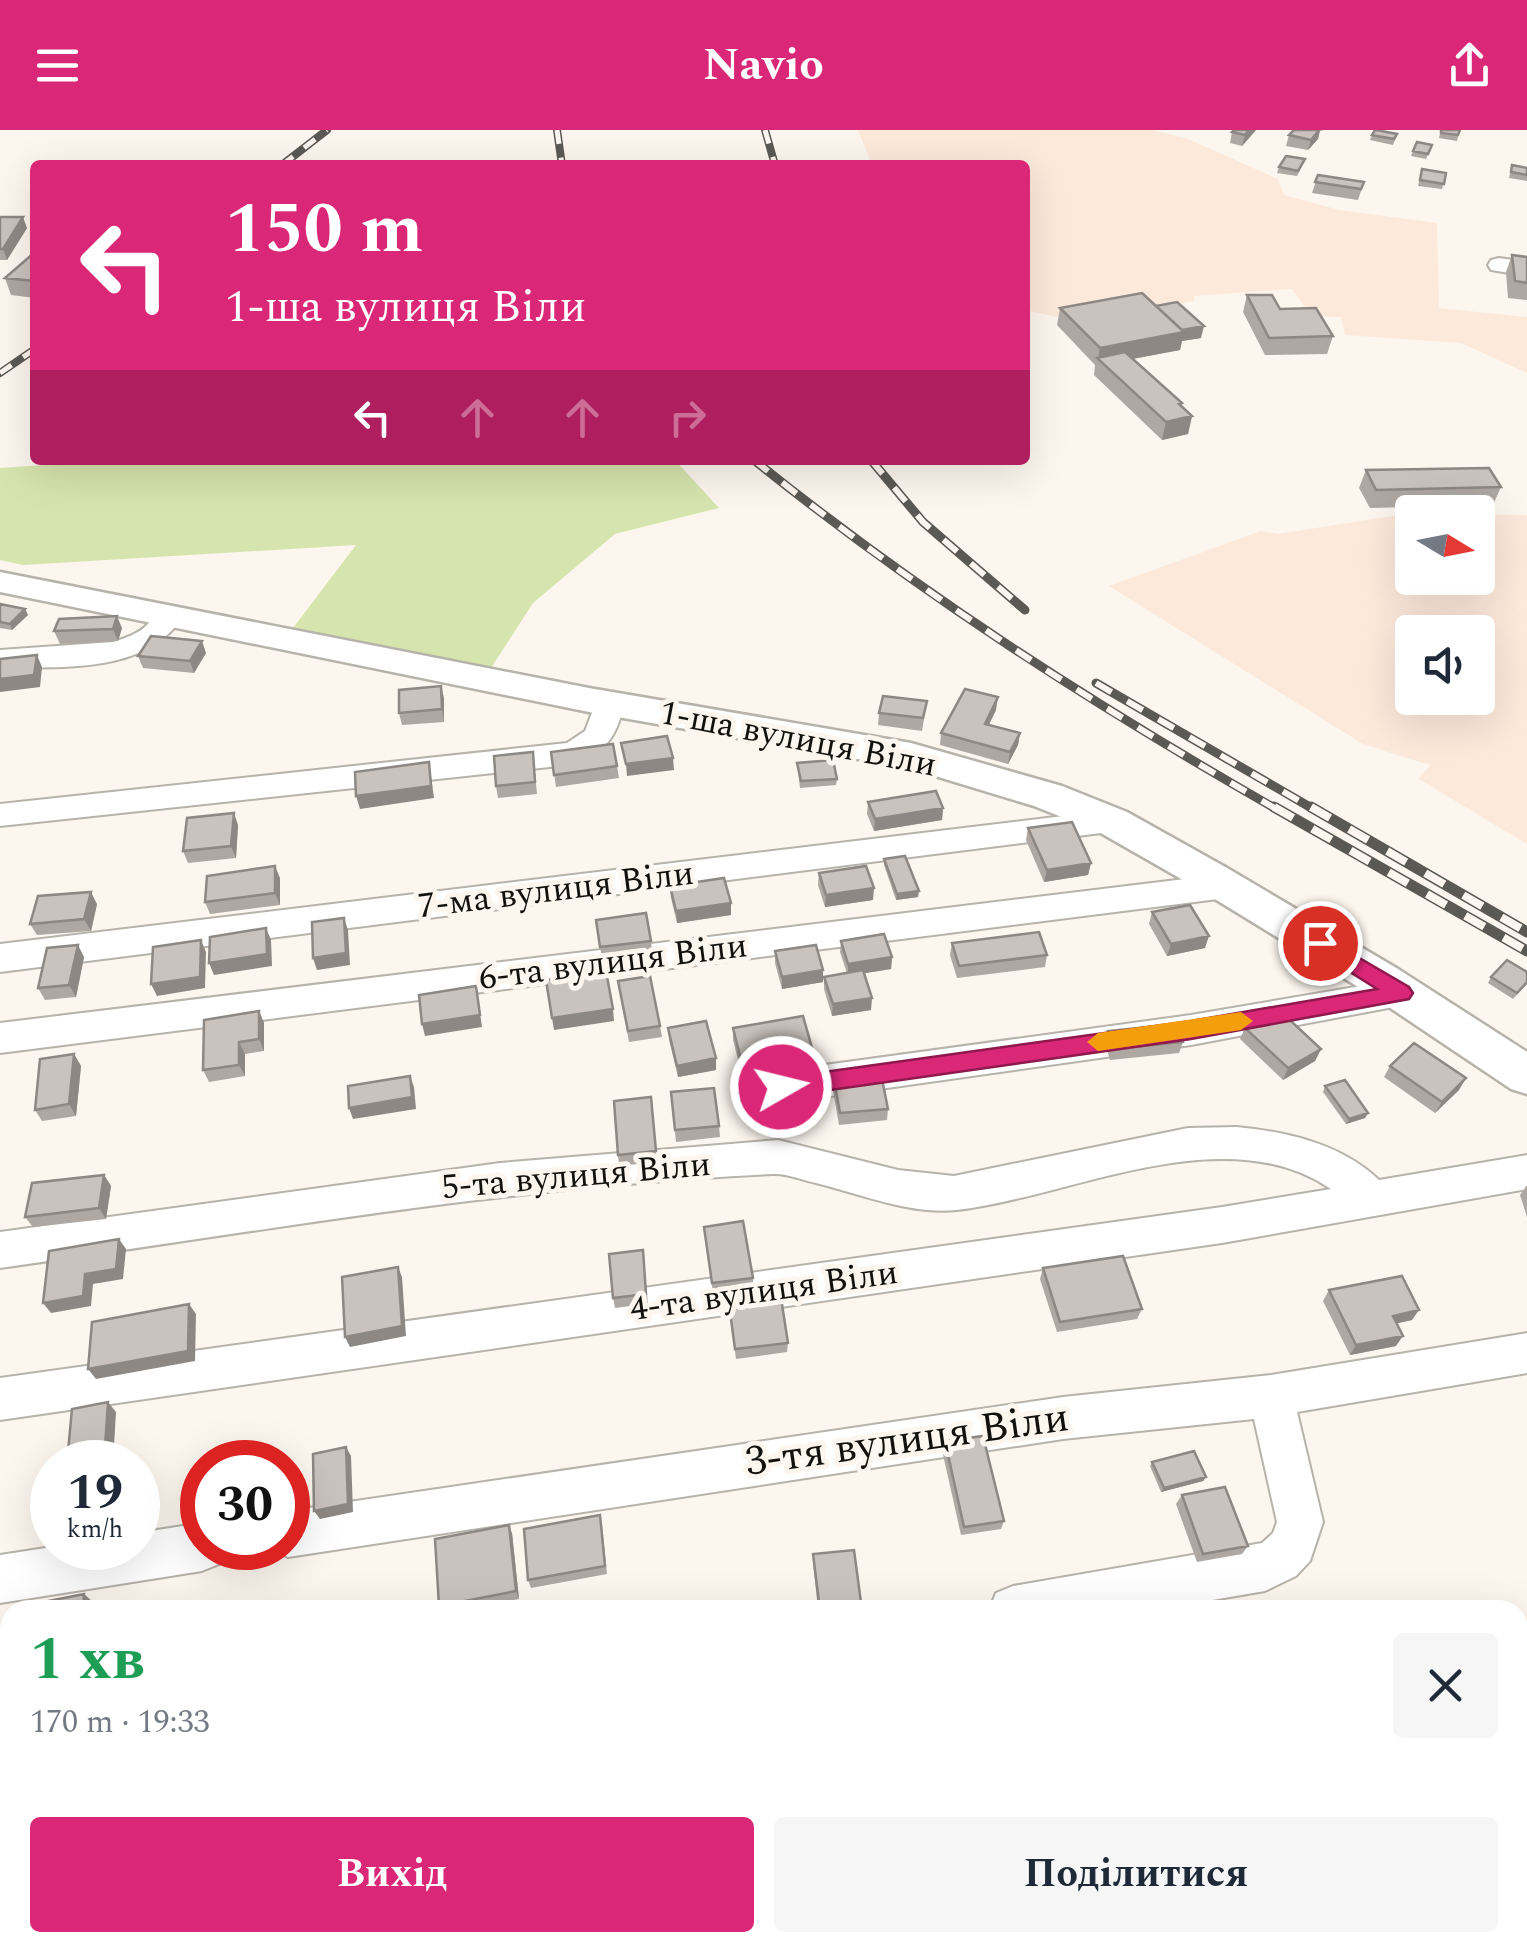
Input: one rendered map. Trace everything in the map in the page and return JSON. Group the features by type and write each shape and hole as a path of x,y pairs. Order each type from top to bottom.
{"main road":[{"name":"1-ша вулиця Віли","path":"0,582 609,704 910,756 1048,796 1112,822 1226,886 1402,993 1527,1076"}],"street":[{"path":"1500,265 1527,269"},
{"path":"0,659 134,647 161,632 168,617"},
{"path":"0,815 568,754 594,746 602,736 609,704"},
{"name":"7-ма вулиця Віли","path":"0,958 1112,822"},
{"name":"6-та вулиця Віли","path":"0,1038 1226,886"},
{"path":"781,1087 1191,1030 1402,993"},
{"name":"5-та вулиця Віли","path":"0,1250 500,1180 778,1157 898,1187 954,1193 1188,1144 1219,1141 1261,1146 1307,1158 1343,1172 1371,1199"},
{"name":"4-та вулиця Віли","path":"0,1398 1222,1225 1527,1172"},
{"name":"3-тя вулиця Віли","path":"310,1531 1062,1418 1271,1396 1527,1353"},
{"path":"1073,1600 1265,1568 1281,1560 1298,1537 1300,1522 1271,1396"},
{"path":"0,1578 180,1550"}],"shaded area":[{"path":"858,130 1153,130 1188,139 1278,179 1284,195 1339,210 1437,223 1439,308 1527,317 1527,373 1461,343 1345,335 1341,317 1311,316 1292,289 1194,296 1194,301 1071,320 1030,311 1030,160 870,160"},
{"path":"1495,514 1527,515 1527,844 1419,779 1430,765 1363,744 1109,586 1261,531 1278,534 1395,516 1395,595 1495,595"}],"green space":[{"path":"680,465 719,508 615,534 533,603 491,668 293,628 356,545 23,565 0,560 0,468"}],"building":[{"path":"1294,130 1319,130 1311,140 1289,135"},
{"path":"1375,130 1397,134 1394,139 1372,135"},
{"path":"1441,130 1460,130 1458,135"},
{"path":"1417,142 1432,145 1428,154 1413,151"},
{"path":"1286,156 1305,159 1298,171 1279,167"},
{"path":"1512,165 1527,168 1527,175 1511,172"},
{"path":"1422,169 1446,173 1444,184 1420,180"},
{"path":"1318,175 1364,182 1361,189 1315,182"},
{"path":"0,217 23,217 3,249 0,249"},
{"path":"1512,255 1527,257 1527,283 1515,281"},
{"path":"30,256 30,280 5,278"},
{"path":"1142,293 1184,332 1100,348 1060,308"},
{"path":"1247,295 1272,295 1280,309 1316,308 1333,336 1269,338"},
{"path":"1177,302 1204,326 1182,330 1156,306"},
{"path":"1125,352 1192,416 1166,422 1097,358"},
{"path":"1489,468 1501,487 1376,490 1366,470"},
{"path":"0,604 25,609 10,624 0,622"},
{"path":"117,616 113,629 54,631 59,619"},
{"path":"151,636 202,641 190,661 138,656"},
{"path":"37,655 34,675 0,679 0,659"},
{"path":"441,686 442,709 399,713 399,690"},
{"path":"965,689 998,697 985,724 1020,733 1010,752 941,733"},
{"path":"883,696 927,701 923,718 879,713"},
{"path":"667,736 673,758 626,764 621,743"},
{"path":"613,744 617,766 554,775 551,752"},
{"path":"533,752 535,782 496,786 494,756"},
{"path":"833,760 837,779 801,781 797,763"},
{"path":"429,762 431,786 356,796 355,772"},
{"path":"936,791 943,808 875,819 868,802"},
{"path":"234,813 231,846 183,851 187,818"},
{"path":"1072,822 1091,863 1047,870 1028,828"},
{"path":"905,856 919,891 897,894 884,859"},
{"path":"275,866 275,893 205,902 207,876"},
{"path":"866,866 874,888 826,895 819,873"},
{"path":"724,878 731,903 676,911 670,886"},
{"path":"91,892 84,919 30,924 38,896"},
{"path":"1190,905 1209,936 1171,944 1152,912"},
{"path":"646,913 651,941 600,947 596,920"},
{"path":"344,918 346,953 313,958 312,922"},
{"path":"266,928 267,954 209,963 210,937"},
{"path":"1039,932 1047,955 959,966 952,943"},
{"path":"884,934 892,957 848,964 841,941"},
{"path":"201,940 200,977 151,984 153,947"},
{"path":"78,945 69,985 38,988 47,948"},
{"path":"816,945 823,970 782,977 775,951"},
{"path":"1507,960 1527,972 1527,982 1517,993 1491,977"},
{"path":"863,970 872,998 833,1004 824,977"},
{"path":"606,971 613,1009 552,1018 546,980"},
{"path":"650,976 660,1026 628,1031 618,981"},
{"path":"476,986 480,1015 422,1024 419,995"},
{"path":"1278,1009 1321,1049 1288,1068 1245,1028"},
{"path":"259,1011 259,1039 239,1042 239,1065 203,1070 204,1020"},
{"path":"803,1016 812,1048 741,1060 733,1028"},
{"path":"706,1021 716,1058 677,1066 668,1028"},
{"path":"1177,1024 1183,1042 1114,1049 1108,1031"},
{"path":"1414,1043 1466,1078 1442,1102 1390,1066"},
{"path":"74,1054 69,1104 35,1110 40,1059"},
{"path":"880,1069 888,1109 840,1113 833,1074"},
{"path":"410,1076 412,1097 349,1108 348,1086"},
{"path":"1345,1080 1368,1113 1349,1119 1325,1086"},
{"path":"714,1088 719,1126 675,1130 671,1092"},
{"path":"651,1097 656,1151 618,1155 614,1101"},
{"path":"104,1175 99,1208 25,1217 32,1183"},
{"path":"743,1221 753,1278 712,1283 704,1227"},
{"path":"119,1239 116,1269 85,1274 83,1296 43,1303 49,1251"},
{"path":"643,1250 646,1294 613,1298 609,1254"},
{"path":"1123,1256 1142,1309 1060,1322 1043,1268"},
{"path":"398,1267 402,1326 345,1337 342,1277"},
{"path":"1402,1276 1419,1310 1393,1316 1403,1336 1356,1345 1329,1290"},
{"path":"781,1298 788,1343 735,1349 729,1304"},
{"path":"189,1304 188,1351 88,1369 92,1322"},
{"path":"108,1402 105,1440 69,1440 72,1409"},
{"path":"983,1436 1004,1521 964,1527 945,1441"},
{"path":"346,1447 348,1504 314,1511 313,1454"},
{"path":"1194,1451 1206,1477 1164,1488 1152,1462"},
{"path":"1225,1487 1248,1546 1203,1554 1182,1495"},
{"path":"600,1515 605,1566 528,1580 524,1529"},
{"path":"509,1525 516,1591 470,1600 439,1600 435,1539"},
{"path":"854,1550 861,1600 819,1600 813,1554"},
{"path":"84,1594 84,1600 53,1600"}],"railway":[{"path":"288,160 327,130"},
{"path":"557,130 561,160"},
{"path":"765,130 774,160"},
{"path":"0,373 30,352"},
{"path":"760,465 880,556 1009,646 1278,810"},
{"path":"875,465 923,522 1025,610"},
{"path":"1096,683 1315,810"},
{"path":"1274,807 1527,951"},
{"path":"1311,807 1527,932"}],"slow traffic":[{"path":"1098,1042 1241,1021"}],"route":[{"path":"781,1087 1191,1030 1402,993 1320,943"}]}
